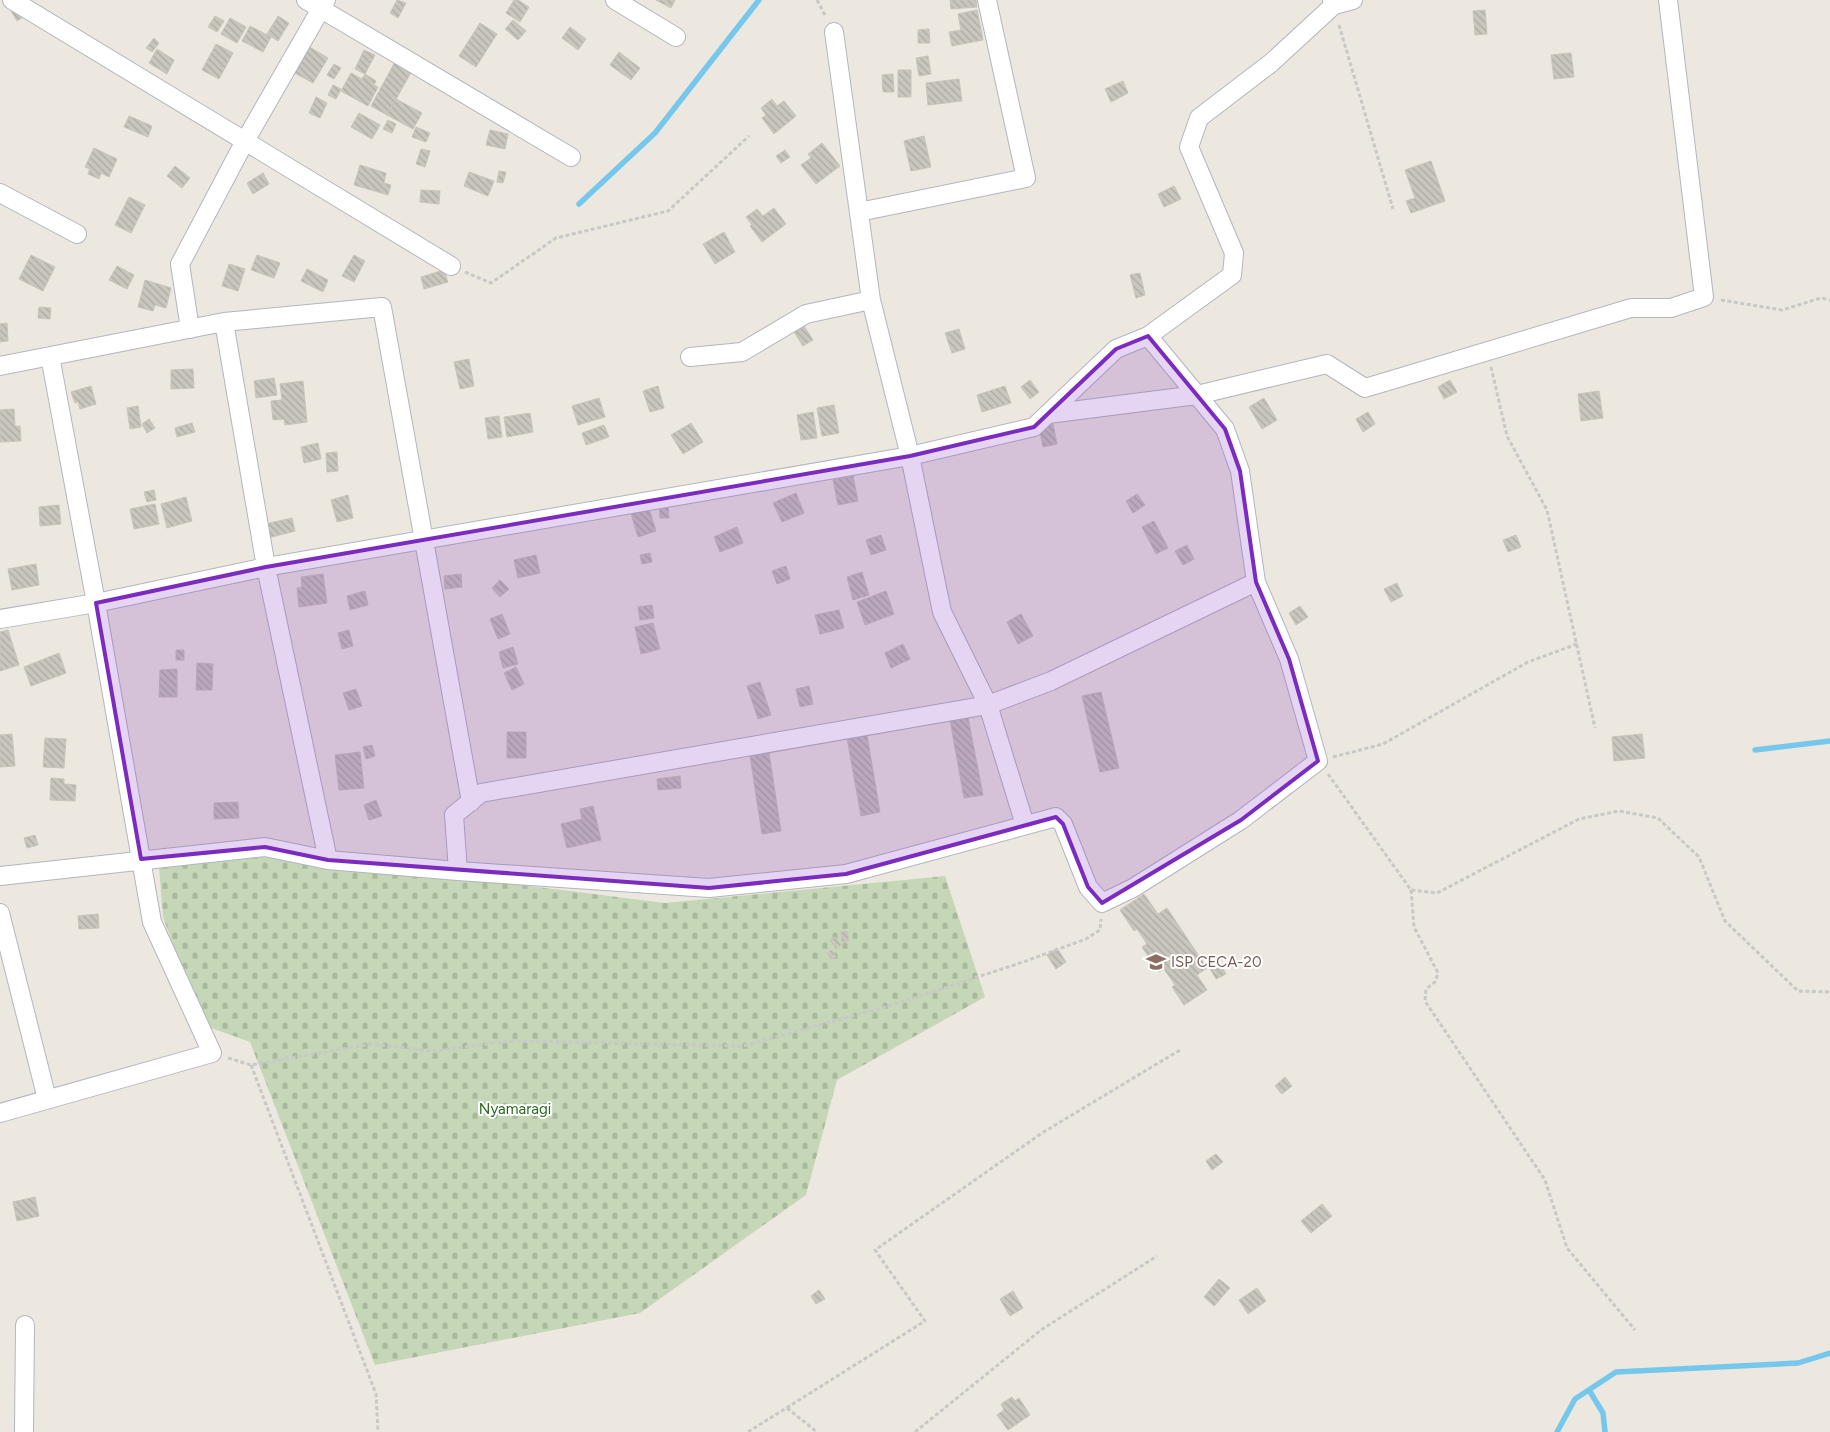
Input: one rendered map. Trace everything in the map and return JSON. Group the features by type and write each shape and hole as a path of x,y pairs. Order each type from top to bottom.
{"street":[{"path":"12,0 451,266"},
{"path":"615,0 676,37"},
{"path":"859,212 1026,178 987,0"},
{"path":"0,619 96,603 266,567 910,456 1034,427 1116,349 1148,336 1232,275 1234,253 1189,147 1199,118 1271,63 1333,3 1353,0"},
{"path":"1048,414 1197,395 1327,364 1365,388 1631,308 1671,308 1704,297 1668,0"},
{"path":"190,329 180,264 317,3 570,157"},
{"path":"834,32 871,300 910,456 942,612 988,705 1025,825"},
{"path":"0,193 77,234"},
{"path":"690,356 742,352 806,314 871,300"},
{"path":"0,366 224,322 382,307 471,802"},
{"path":"224,322 266,567 328,860"},
{"path":"0,876 141,859 265,847 328,860 709,888 846,874 1056,817 1063,824 1088,887 1102,904 1133,888 1241,820 1318,761 1289,659 1256,582 1240,471 1225,429 1148,336"},
{"path":"0,1113 212,1053 152,922 50,356"},
{"path":"458,871 454,815 481,793 988,705 1051,681 1256,582"},
{"path":"0,913 47,1099"},
{"path":"24,1325 24,1432"}],"path":[{"path":"1333,3 1393,209"},
{"path":"451,266 491,283 556,238 668,211 749,136"},
{"path":"1704,297 1782,310 1820,298 1830,300"},
{"path":"1487,352 1507,436 1547,510 1595,728"},
{"path":"1577,644 1528,662 1383,744 1318,761 1411,890 1414,927 1438,973 1436,982 1426,989 1425,1001 1545,1180 1567,1248 1635,1330"},
{"path":"1411,890 1437,893 1579,819 1619,811 1658,818 1699,857 1725,921 1798,991 1830,992"},
{"path":"212,1053 251,1065 371,1044 434,1051 511,1041 744,1046 896,1004 1086,939 1100,930 1102,904"},
{"path":"748,1432 924,1321 876,1250 1042,1133 1180,1050"},
{"path":"251,1065 376,1394 378,1432"},
{"path":"915,1432 1041,1330 1157,1256"},
{"path":"787,1408 816,1432"}],"highlighted area":[{"path":"1148,336 1225,429 1240,471 1256,582 1289,659 1318,761 1241,820 1102,903 1088,887 1063,824 1056,817 846,874 709,888 328,860 265,847 141,859 96,603 266,567 910,456 1034,427 1116,349"}],"green space":[{"name":"Nyamaragi","path":"274,854 665,903 945,876 985,997 837,1080 806,1195 640,1313 375,1365 250,1042 203,1025 163,917 159,867"}],"building":[{"path":"397,0 406,3 398,18 390,13"},
{"path":"514,0 518,0 529,7 520,22 506,13"},
{"path":"656,0 675,0 671,8"},
{"path":"950,0 976,0 977,7 951,9"},
{"path":"20,5 26,15 17,21 11,11"},
{"path":"977,10 983,40 952,46 949,32 961,30 958,14"},
{"path":"1485,10 1487,34 1475,35 1473,11"},
{"path":"215,16 224,21 217,32 208,27"},
{"path":"278,16 289,23 278,41 267,34"},
{"path":"230,18 246,27 237,43 221,34"},
{"path":"513,20 526,31 518,40 505,29"},
{"path":"480,23 497,34 476,67 459,56"},
{"path":"250,26 271,37 263,52 242,41"},
{"path":"570,27 586,39 578,50 562,38"},
{"path":"929,29 930,43 918,43 918,30"},
{"path":"154,38 159,43 152,52 146,48"},
{"path":"216,44 233,53 219,79 202,70"},
{"path":"306,45 328,58 313,83 291,71"},
{"path":"157,49 174,60 167,74 149,63"},
{"path":"364,50 375,55 365,74 355,69"},
{"path":"619,52 640,68 631,80 610,65"},
{"path":"1571,53 1574,77 1554,79 1551,55"},
{"path":"928,56 931,74 919,76 916,58"},
{"path":"396,60 413,69 387,115 371,106"},
{"path":"334,64 341,68 334,79 327,75"},
{"path":"898,70 911,70 911,97 898,97"},
{"path":"351,73 362,79 365,74 376,81 374,85 378,87 368,106 341,91"},
{"path":"893,74 894,92 883,92 882,75"},
{"path":"959,79 962,101 928,105 926,83"},
{"path":"1123,81 1128,93 1111,102 1105,89"},
{"path":"333,85 341,89 336,99 328,95"},
{"path":"316,97 327,103 320,118 309,113"},
{"path":"396,99 422,113 413,129 387,115"},
{"path":"772,99 777,106 784,101 796,116 774,134 762,118 766,115 761,108"},
{"path":"359,113 380,125 372,139 351,127"},
{"path":"129,116 152,126 148,137 124,127"},
{"path":"388,120 396,124 392,133 383,129"},
{"path":"416,127 430,133 426,142 412,137"},
{"path":"490,130 508,134 505,149 486,145"},
{"path":"924,136 931,167 911,171 904,141"},
{"path":"822,143 840,166 816,184 801,165 811,158 808,154"},
{"path":"94,148 117,159 109,177 101,173 99,179 88,174 90,169 85,167"},
{"path":"421,149 430,151 425,167 416,164"},
{"path":"785,150 790,157 781,163 776,156"},
{"path":"1431,161 1445,201 1411,213 1406,201 1415,198 1405,170"},
{"path":"360,165 386,173 384,183 391,185 388,195 354,185"},
{"path":"175,166 190,178 182,188 167,176"},
{"path":"499,171 506,172 503,183 497,182"},
{"path":"469,172 494,181 488,196 464,186"},
{"path":"263,173 269,184 253,194 247,183"},
{"path":"1174,186 1181,199 1164,207 1158,194"},
{"path":"421,190 440,191 439,204 420,202"},
{"path":"129,197 145,205 131,233 115,225"},
{"path":"774,208 786,224 762,242 746,217 757,209 763,216"},
{"path":"724,232 735,252 715,264 703,244"},
{"path":"31,255 55,267 43,291 19,279"},
{"path":"257,255 280,263 274,278 251,270"},
{"path":"354,255 365,261 354,282 342,276"},
{"path":"229,264 245,269 238,291 222,286"},
{"path":"117,266 134,275 127,289 109,280"},
{"path":"307,269 328,280 323,292 301,281"},
{"path":"444,270 448,282 424,289 421,277"},
{"path":"1140,273 1145,295 1136,298 1130,275"},
{"path":"145,280 171,288 166,308 155,305 153,311 138,307"},
{"path":"39,307 51,308 50,319 38,318"},
{"path":"7,323 8,341 0,342 0,324"},
{"path":"804,326 813,340 803,346 794,332"},
{"path":"959,329 965,349 952,353 945,333"},
{"path":"469,359 474,386 460,389 454,362"},
{"path":"193,369 194,388 171,389 171,370"},
{"path":"274,378 277,395 256,398 254,381"},
{"path":"1030,380 1039,392 1030,399 1021,387"},
{"path":"1450,380 1457,392 1444,399 1438,387"},
{"path":"303,381 307,422 285,425 284,419 273,420 271,401 282,400 280,384"},
{"path":"91,386 96,404 80,409 78,402 75,403 71,392"},
{"path":"658,386 664,408 650,412 643,391"},
{"path":"1005,386 1011,403 982,412 977,395"},
{"path":"1599,391 1603,418 1581,421 1578,394"},
{"path":"599,398 605,417 578,425 572,406"},
{"path":"1264,398 1277,420 1262,429 1249,407"},
{"path":"834,405 839,433 822,436 817,408"},
{"path":"138,406 141,427 130,429 127,408"},
{"path":"14,409 15,426 20,426 21,441 0,442 0,410"},
{"path":"813,412 817,438 801,440 797,415"},
{"path":"1368,412 1375,424 1363,432 1356,419"},
{"path":"530,413 533,432 507,437 504,417"},
{"path":"499,416 502,437 488,439 485,418"},
{"path":"149,419 155,428 147,433 142,424"},
{"path":"192,423 195,432 177,437 175,428"},
{"path":"691,423 703,442 683,454 671,435"},
{"path":"1053,424 1057,444 1043,447 1039,427"},
{"path":"604,425 609,437 586,445 582,433"},
{"path":"318,443 321,459 304,463 301,447"},
{"path":"337,452 338,471 327,472 326,453"},
{"path":"853,476 858,501 838,505 833,480"},
{"path":"154,490 156,500 147,502 144,492"},
{"path":"796,493 804,513 782,522 773,503"},
{"path":"1137,494 1145,505 1133,513 1126,501"},
{"path":"348,495 353,518 337,522 331,500"},
{"path":"186,497 192,521 167,528 161,504"},
{"path":"155,504 159,524 134,529 130,509"},
{"path":"668,504 669,518 660,518 659,505"},
{"path":"59,505 61,524 40,526 39,507"},
{"path":"648,505 656,531 638,537 630,510"},
{"path":"292,518 295,531 268,538 265,524"},
{"path":"1154,521 1168,548 1156,554 1142,527"},
{"path":"737,527 743,543 720,552 714,537"},
{"path":"881,535 886,550 871,555 866,540"},
{"path":"1516,535 1521,547 1508,552 1503,540"},
{"path":"1187,545 1194,559 1183,565 1175,551"},
{"path":"650,553 652,562 642,564 640,555"},
{"path":"536,555 540,573 518,578 514,560"},
{"path":"36,564 39,585 12,590 8,569"},
{"path":"786,566 790,579 777,584 772,571"},
{"path":"862,572 869,595 853,600 847,577"},
{"path":"323,574 327,603 299,607 297,588 302,587 301,577"},
{"path":"461,574 462,587 445,589 444,576"},
{"path":"500,580 509,589 500,597 492,588"},
{"path":"1397,583 1403,596 1391,602 1384,589"},
{"path":"365,591 368,605 350,610 347,596"},
{"path":"886,591 894,614 865,625 857,602"},
{"path":"652,605 654,618 640,620 638,607"},
{"path":"1300,606 1308,617 1296,625 1289,613"},
{"path":"839,610 844,628 820,634 815,615"},
{"path":"502,614 510,634 498,639 490,619"},
{"path":"1021,614 1033,636 1018,644 1007,622"},
{"path":"653,623 660,649 641,654 635,627"},
{"path":"8,630 19,665 0,671 0,632"},
{"path":"349,630 353,646 342,649 338,633"},
{"path":"903,644 910,659 891,668 885,653"},
{"path":"513,647 518,664 503,668 499,652"},
{"path":"176,650 184,650 184,660 176,660"},
{"path":"59,653 66,673 31,686 24,667"},
{"path":"197,663 213,664 212,690 196,690"},
{"path":"516,667 524,684 512,690 504,673"},
{"path":"177,669 177,697 159,697 160,670"},
{"path":"760,682 771,715 758,719 747,686"},
{"path":"809,686 813,704 800,707 796,689"},
{"path":"356,689 362,706 349,710 343,693"},
{"path":"1101,692 1119,768 1100,772 1082,696"},
{"path":"968,717 983,795 964,798 950,720"},
{"path":"507,732 526,732 526,758 507,758"},
{"path":"12,734 15,766 0,767 0,735"},
{"path":"1642,734 1645,758 1614,761 1612,737"},
{"path":"867,735 880,812 861,816 847,738"},
{"path":"45,738 66,739 64,768 43,767"},
{"path":"372,745 375,756 366,759 363,747"},
{"path":"360,752 364,788 339,790 335,755"},
{"path":"769,753 781,831 762,834 750,756"},
{"path":"680,776 681,788 658,790 657,779"},
{"path":"51,778 64,779 64,784 76,785 75,801 50,800"},
{"path":"376,800 382,816 369,820 364,805"},
{"path":"238,802 239,818 214,819 214,803"},
{"path":"593,806 601,840 567,848 561,824 582,819 580,809"},
{"path":"35,835 38,845 27,848 24,838"},
{"path":"1144,894 1158,914 1167,908 1207,968 1197,975 1207,990 1184,1005 1172,987 1175,985 1164,969 1159,972 1142,947 1147,944 1137,929 1134,931 1120,910"},
{"path":"98,914 99,928 79,929 78,916"},
{"path":"847,931 849,941 842,942 841,932"},
{"path":"835,937 841,945 836,949 830,940"},
{"path":"1057,948 1066,962 1056,969 1047,955"},
{"path":"832,950 836,957 831,959 827,953"},
{"path":"1219,961 1226,974 1216,979 1209,967"},
{"path":"1285,1077 1292,1086 1282,1094 1275,1086"},
{"path":"1216,1154 1223,1162 1212,1170 1206,1161"},
{"path":"35,1197 39,1216 17,1221 13,1202"},
{"path":"1322,1204 1332,1216 1311,1233 1301,1221"},
{"path":"1219,1279 1230,1288 1214,1306 1204,1297"},
{"path":"1257,1288 1266,1301 1248,1314 1239,1300"},
{"path":"819,1290 825,1299 816,1304 811,1296"},
{"path":"1013,1291 1023,1308 1010,1316 1000,1299"},
{"path":"1012,1397 1015,1401 1019,1398 1030,1415 1008,1430 997,1415 1004,1410 1001,1404"}],"waterway":[{"path":"579,204 655,133 759,0"},
{"path":"1755,750 1830,741"},
{"path":"1557,1432 1575,1399 1616,1372 1798,1363 1830,1353"},
{"path":"1589,1390 1603,1413 1605,1432"}],"place":[{"name":"ISP CECA-20","path":"1156,962"}]}
